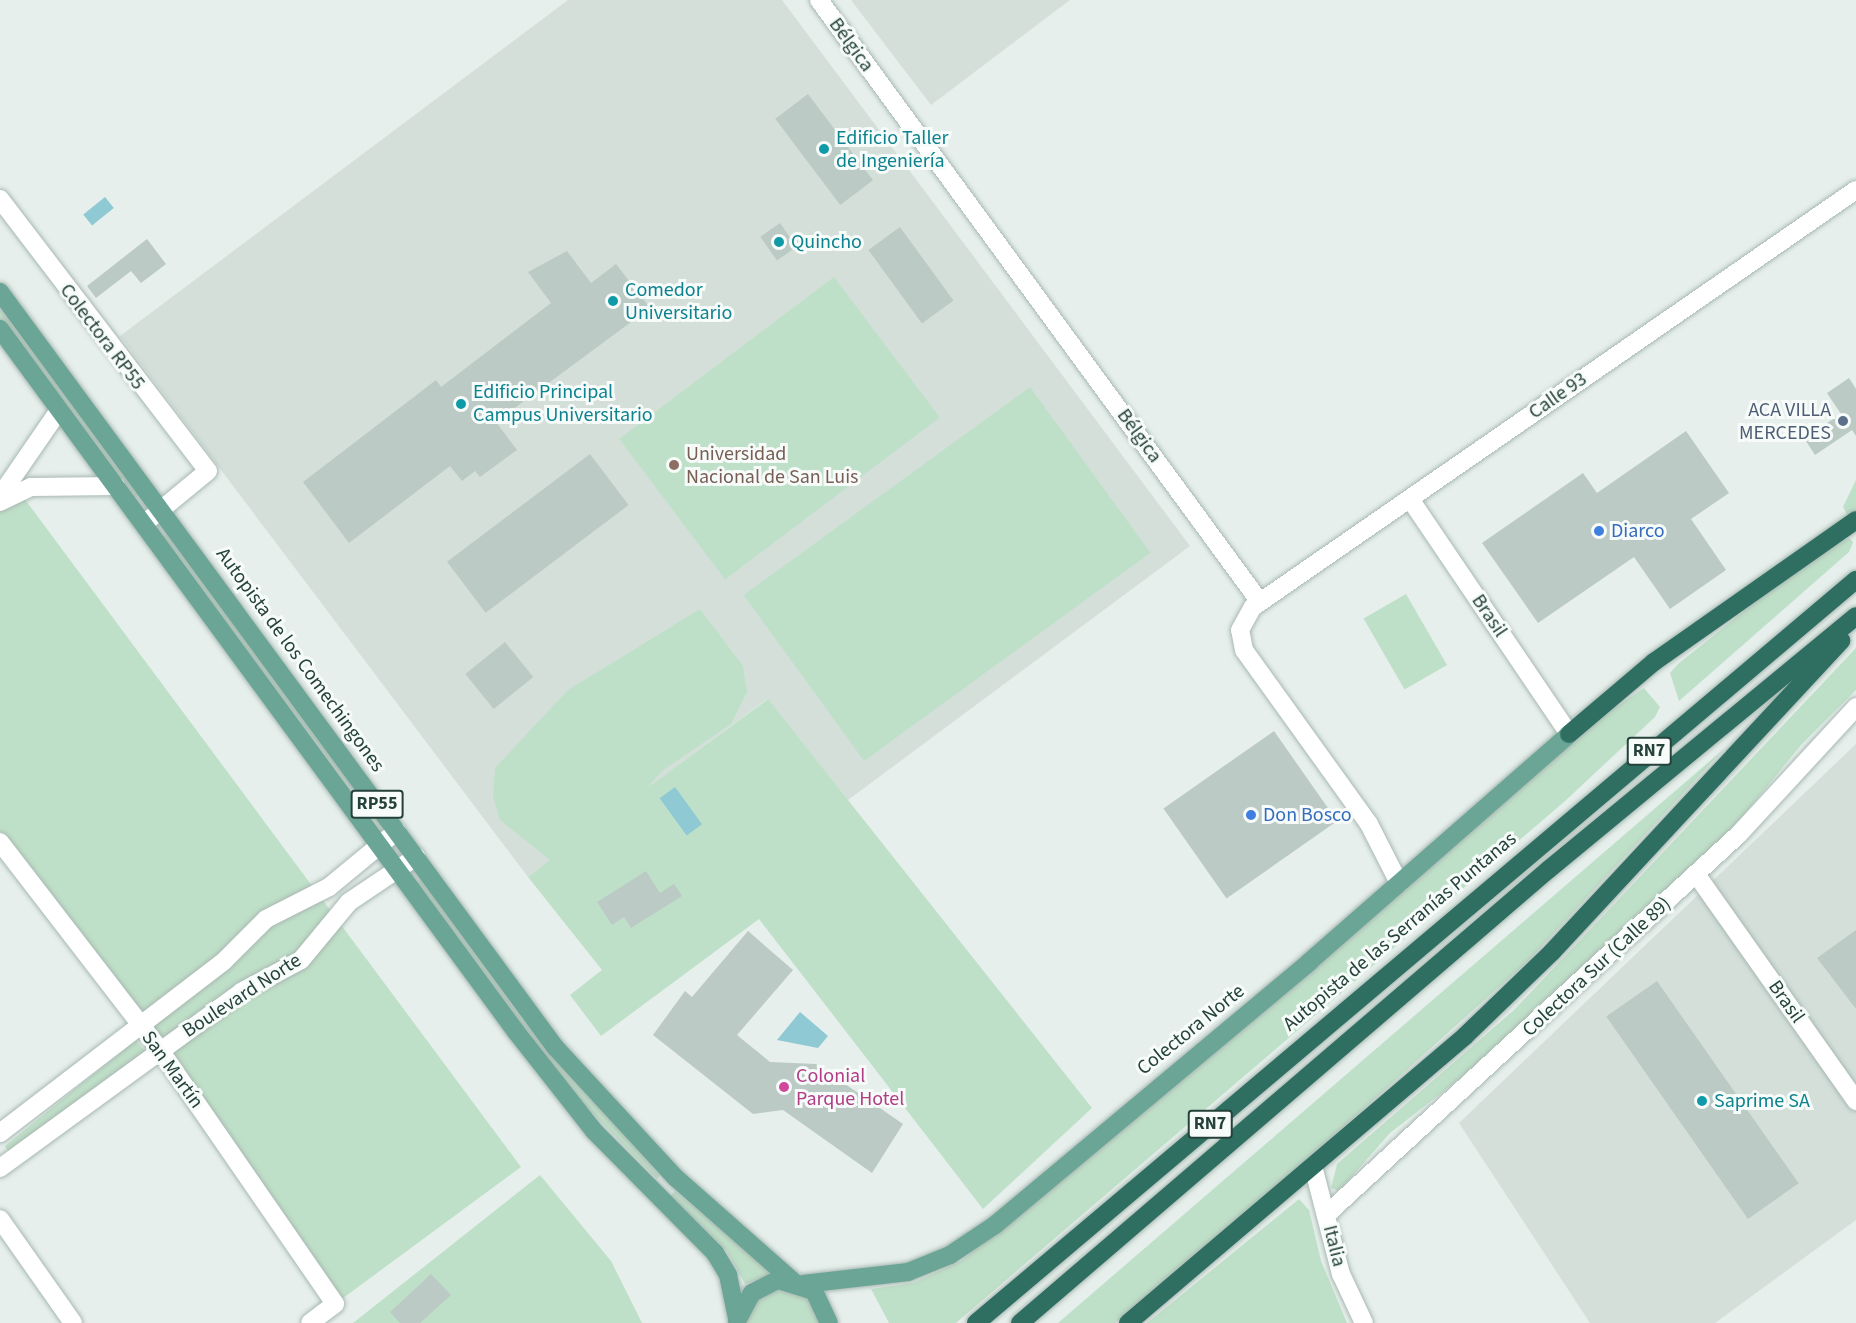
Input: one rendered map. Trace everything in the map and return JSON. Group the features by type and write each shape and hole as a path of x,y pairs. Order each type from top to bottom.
{"highway":[{"path":"1569,734 1654,662 1856,520"},
{"name":"Autopista de las Serranías Puntanas","path":"976,1323 1856,580"},
{"name":"RN7","path":"1020,1323 1531,885 1856,616"},
{"path":"1128,1323 1465,1036 1552,952 1733,751 1856,625"}],"main road":[{"name":"Autopista de los Comechingones","path":"0,292 162,509 396,831 600,1101 676,1179 798,1283"},
{"name":"RP55","path":"0,329 145,523 396,870 594,1131 715,1253 728,1275 737,1321"},
{"name":"Colectora Norte","path":"798,1283 908,1272 950,1255 995,1225 1399,882 1569,734"},
{"name":"RP55","path":"737,1321 758,1288 798,1283 823,1302"},
{"path":"823,1302 829,1323"},
{"path":"823,1302 837,1323"}],"street":[{"name":"Bélgica","path":"819,0 1260,602"},
{"name":"Calle 93","path":"1260,602 1856,190"},
{"name":"Colectora RP55","path":"0,200 208,471 162,509"},
{"path":"0,496 59,410"},
{"path":"0,502 31,487 116,486"},
{"name":"Brasil","path":"1410,499 1569,734"},
{"path":"145,523 162,509"},
{"path":"1260,602 1240,630 1244,650 1369,824 1399,882"},
{"name":"Colectora Sur (Calle 89)","path":"1326,1215 1696,873 1856,707"},
{"name":"Boulevard Norte","path":"0,1133 224,961 266,919 329,887 396,831"},
{"name":"San Martín","path":"0,842 160,1050 335,1304 310,1323"},
{"name":"Boulevard Norte","path":"0,1168 241,992 301,960 349,902 416,857"},
{"name":"Brasil","path":"1696,873 1856,1101"},
{"name":"Italia","path":"1312,1166 1341,1274 1364,1323"},
{"path":"0,1219 73,1323"}],"shaded area":[{"name":"Universidad Nacional de San Luis","path":"568,0 782,0 1190,546 848,800 767,699 528,877 120,336"},
{"path":"851,0 1070,0 931,105"},
{"path":"1856,744 1856,1220 1715,1323 1590,1323 1459,1123"}],"green space":[{"path":"834,277 940,418 725,579 619,439"},
{"path":"0,309 140,494 132,500 0,326"},
{"path":"1030,387 1150,553 864,761 744,595"},
{"path":"1856,480 1856,510 1848,516 1843,507"},
{"path":"18,490 521,1167 335,1304 0,842 0,503"},
{"path":"167,534 385,823 380,827 162,538"},
{"path":"1849,538 1853,542 1849,552 1679,701 1670,673 1678,664 1807,561"},
{"path":"1406,594 1447,665 1405,690 1364,618"},
{"path":"700,609 743,666 747,692 731,724 662,771 647,788 768,699 1092,1108 983,1209 759,919 601,1036 570,995 602,970 528,877 550,860 500,820 493,797 495,768 568,690"},
{"path":"1856,648 1856,690 1801,745 1729,833 1489,1056 1390,1133 1339,1191 1331,1188 1337,1164 1514,1010"},
{"path":"1644,688 1660,707 1655,717 1564,802 956,1323 889,1323 871,1289 913,1283 961,1261 1597,720"},
{"path":"1725,748 1528,961 1237,1222 1115,1323 1058,1323"},
{"path":"422,879 524,1022 660,1176 657,1179 576,1096 416,882"},
{"path":"136,1040 145,1051 13,1157 5,1146"},
{"path":"540,1175 611,1261 642,1323 353,1323"},
{"path":"675,1191 776,1274 745,1284 727,1251 671,1195"},
{"path":"1299,1199 1309,1210 1321,1261 1347,1323 1147,1323"},
{"path":"782,1289 806,1297 820,1323 746,1323 759,1297"}],"water":[{"path":"105,197 114,208 92,226 83,215"},
{"path":"675,787 702,824 687,835 660,798"},
{"path":"800,1012 828,1036 818,1048 777,1040"}],"building":[{"name":"Edificio Taller de Ingeniería","path":"808,94 873,180 840,205 775,119"},
{"name":"Quincho","path":"780,223 797,247 777,261 760,237"},
{"path":"900,227 953,301 922,324 868,250"},
{"path":"147,239 166,264 141,283 131,271 96,298 87,286"},
{"name":"Edificio Principal Campus Universitario","path":"567,251 591,283 616,264 650,308 496,422 517,450 480,477 475,471 462,481 450,466 349,543 303,482 436,380 441,387 551,303 528,272"},
{"name":"ACA VILLA MERCEDES","path":"1849,378 1856,389 1856,436 1852,430 1815,455 1804,438 1841,414 1827,393"},
{"name":"Diarco","path":"1686,431 1729,493 1691,519 1726,570 1670,609 1634,557 1538,623 1482,543 1583,473 1597,493"},
{"path":"590,454 629,505 486,613 447,562"},
{"path":"505,642 533,677 494,709 465,674"},
{"name":"Don Bosco","path":"1274,731 1337,821 1227,899 1163,808"},
{"path":"646,871 660,893 674,884 682,896 631,928 624,917 612,925 597,902"},
{"path":"1856,930 1856,1009 1817,958"},
{"name":"Colonial Parque Hotel","path":"748,931 793,970 737,1035 770,1062 816,1064 903,1124 872,1173 783,1110 753,1114 653,1035 685,991 692,997"},
{"name":"Saprime SA","path":"1657,981 1799,1183 1748,1219 1606,1017"},
{"path":"431,1274 451,1295 420,1323 400,1323 390,1312"}],"place":[{"name":"Edificio Taller de Ingeniería","path":"824,149"},
{"name":"Quincho","path":"779,242"},
{"name":"Comedor Universitario","path":"613,301"},
{"name":"Edificio Principal Campus Universitario","path":"461,404"},
{"name":"ACA VILLA MERCEDES","path":"1843,421"},
{"name":"Universidad Nacional de San Luis","path":"674,465"},
{"name":"Diarco","path":"1599,531"},
{"name":"Don Bosco","path":"1251,815"},
{"name":"Colonial Parque Hotel","path":"784,1087"},
{"name":"Saprime SA","path":"1702,1101"}]}
